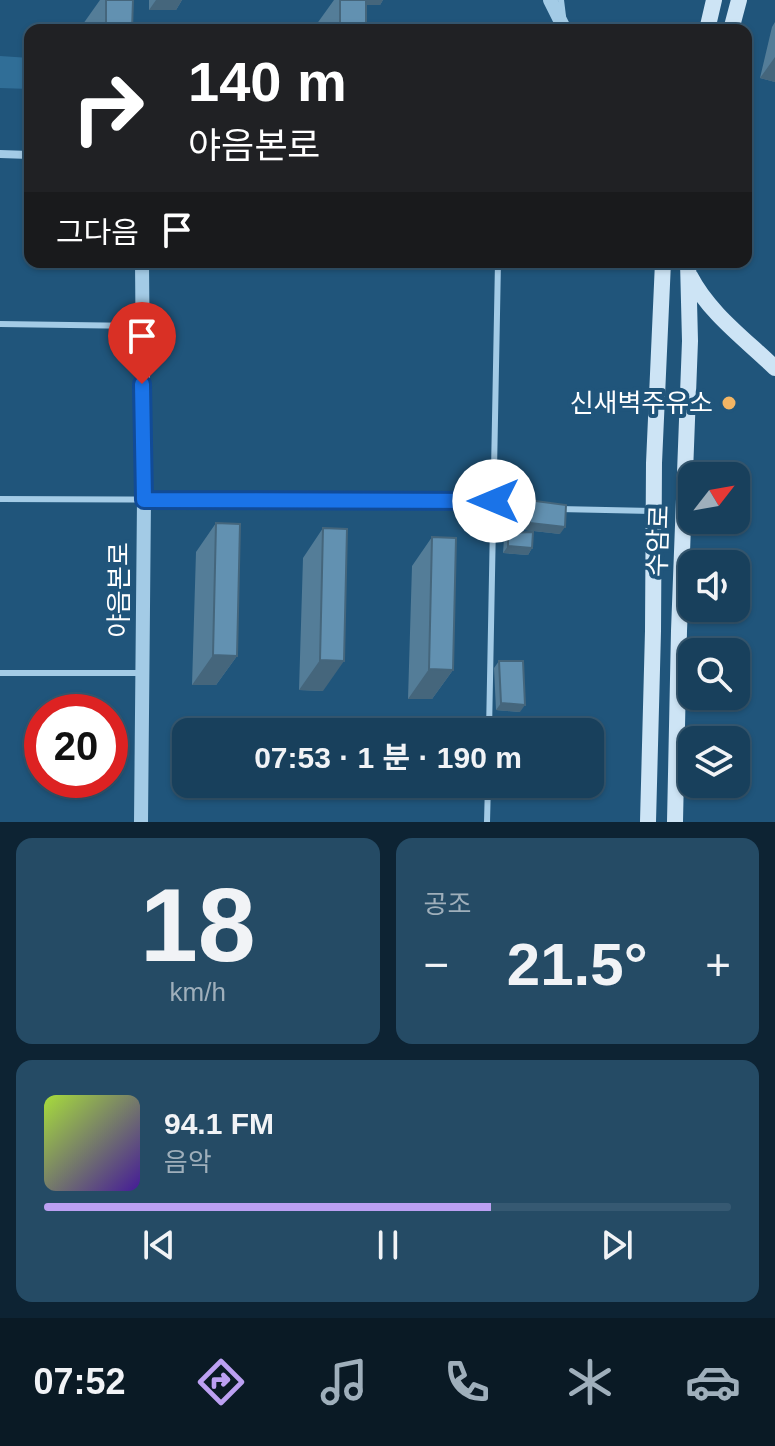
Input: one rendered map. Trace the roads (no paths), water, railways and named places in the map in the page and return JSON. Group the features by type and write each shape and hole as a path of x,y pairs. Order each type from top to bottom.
{"main road":[{"path":"708,24 714,0"},
{"path":"733,24 739,0"},
{"name":"수암로","path":"648,822 653,511 663,268"},
{"name":"수암로","path":"675,822 690,341 687,268"},
{"path":"688,268 695,286 713,309 775,368"}],"street":[{"path":"550,0 560,24"},
{"path":"0,154 24,155"},
{"name":"야음본로","path":"141,822 144,500 142,268"}],"lane":[{"path":"561,0 562,24"},
{"path":"489,718 498,268"},
{"path":"0,324 142,326"},
{"path":"0,499 494,501 522,504"},
{"path":"550,508 653,511"},
{"path":"0,673 143,673"},
{"path":"487,822 488,798"}],"place":[{"name":"신새벽주유소","path":"729,403"}]}
